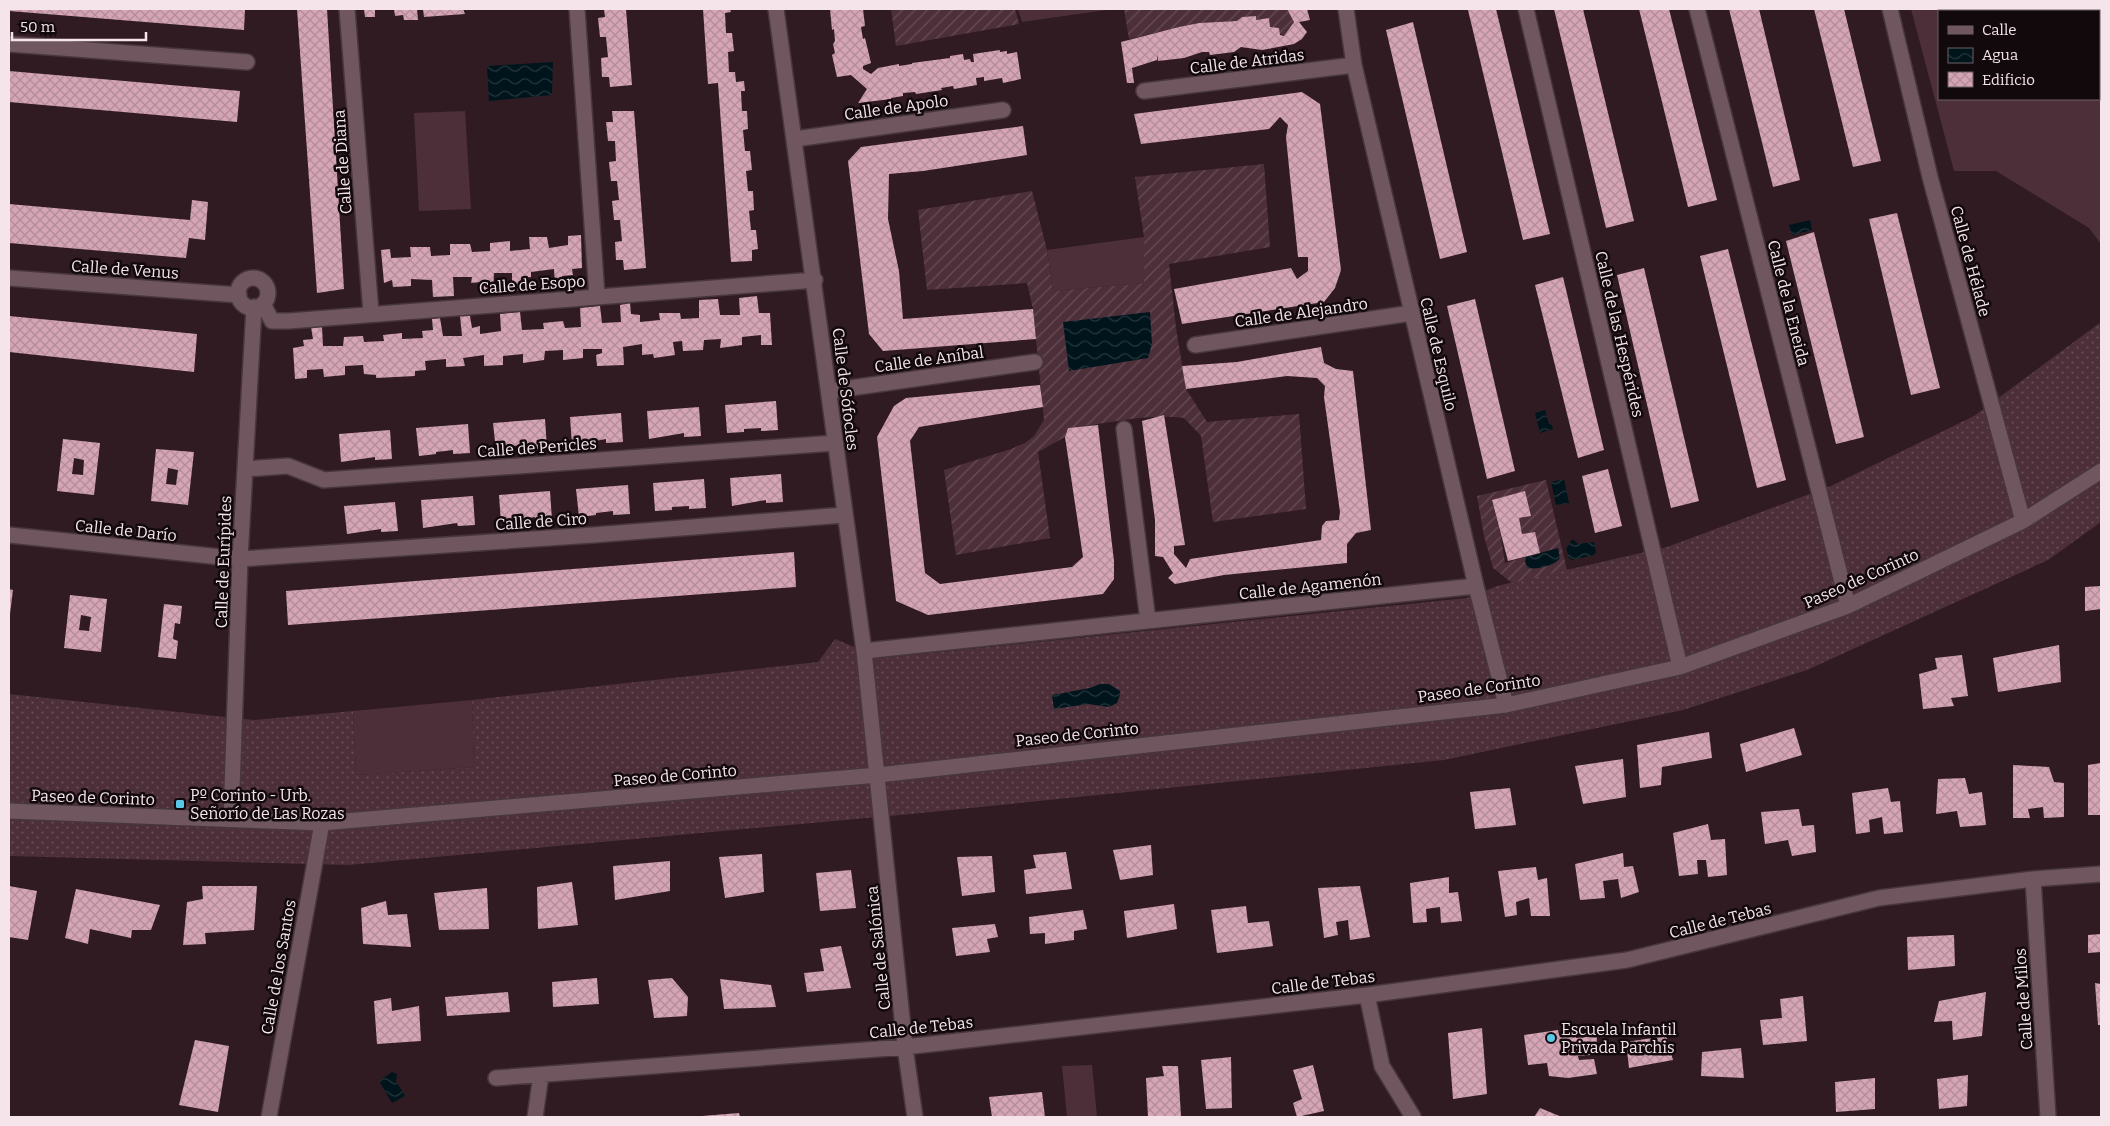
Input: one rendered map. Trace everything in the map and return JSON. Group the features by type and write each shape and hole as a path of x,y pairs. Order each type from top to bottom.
{"street":[{"name":"Calle de Diana","path":"347,9 371,313"},
{"path":"577,9 597,296"},
{"name":"Calle de Sófocles","path":"776,9 864,652 878,774"},
{"name":"Calle de Esquilo","path":"1346,9 1354,65 1476,586 1506,705"},
{"name":"Calle de las Hespérides","path":"1526,9 1680,667"},
{"name":"Calle de la Eneida","path":"1697,9 1848,606"},
{"name":"Calle de Hélade","path":"1890,9 1930,177 2023,521"},
{"path":"9,44 247,62"},
{"name":"Calle de Atridas","path":"1144,92 1354,65"},
{"name":"Calle de Apolo","path":"795,139 1003,110"},
{"name":"Calle de Venus","path":"9,278 238,295"},
{"path":"255,278 261,280 268,291 267,298 258,306 244,304 238,295 242,282 255,278"},
{"name":"Calle de Esopo","path":"258,306 272,321 814,280"},
{"name":"Calle de Eurípides","path":"230,819 240,558 258,306"},
{"name":"Calle de Alejandro","path":"1195,345 1412,313"},
{"name":"Calle de Aníbal","path":"829,391 1035,362"},
{"path":"1124,429 1148,621"},
{"name":"Calle de Pericles","path":"245,469 288,466 324,480 835,443"},
{"name":"Paseo de Corinto","path":"9,811 322,823 878,774 1506,705 1680,667 1848,606 2023,521 2101,471"},
{"name":"Calle de Ciro","path":"240,558 593,535 844,515"},
{"name":"Calle de Darío","path":"9,535 240,558"},
{"name":"Calle de Agamenón","path":"864,652 1476,586"},
{"name":"Calle de Salónica","path":"878,774 905,1047 915,1117"},
{"name":"Calle de los Santos","path":"269,1117 322,823"},
{"name":"Calle de Tebas","path":"496,1078 905,1047 1367,995 1627,960 1880,898 2033,879 2101,874"},
{"name":"Calle de Milos","path":"2033,879 2048,1117"},
{"path":"1367,995 1382,1066 1413,1117"},
{"path":"535,1117 541,1075"}],"shaded area":[{"path":"891,9 1015,9 1019,24 896,46"},
{"path":"1018,9 1113,9 1022,22"},
{"path":"1124,9 1287,9 1294,22 1284,36 1270,27 1269,18 1256,20 1256,16 1242,17 1237,21 1198,23 1129,39"},
{"path":"1911,9 2101,9 2101,244 2089,228 1996,171 1954,171"},
{"path":"465,111 471,209 419,211 414,113"},
{"path":"1264,164 1270,247 1169,264 1176,328 1186,389 1207,422 1299,414 1306,509 1213,522 1201,436 1184,418 1155,417 1126,420 1068,428 1065,437 1038,452 1050,538 956,555 944,470 1025,443 1034,436 1044,420 1033,309 1027,283 927,290 918,210 1032,191 1047,250 1053,291 1144,283 1144,237 1135,177"},
{"path":"1144,237 1144,283 1053,291 1047,250"},
{"path":"2101,322 2101,522 2048,560 1807,670 1683,710 1444,760 911,814 348,865 9,856 9,694 254,720 353,711 356,775 474,767 472,700 818,662 835,639 881,658 1467,598 1497,586 1667,547 1831,486 1974,416"},
{"path":"1546,480 1567,570 1512,583 1493,568 1484,536 1477,496","holes":["1525,492 1531,516 1519,518 1522,534 1539,553 1505,563 1492,501"]},
{"path":"472,700 474,767 356,775 353,711"},
{"path":"1092,1065 1097,1117 1067,1117 1062,1066"}],"water":[{"path":"553,62 552,95 489,101 487,66"},
{"path":"1810,220 1812,230 1792,235 1789,225"},
{"path":"1150,312 1152,344 1148,358 1069,371 1063,322"},
{"path":"1545,410 1549,424 1552,425 1553,429 1540,433 1535,413"},
{"path":"1564,479 1569,503 1556,505 1551,482"},
{"path":"1571,540 1578,544 1594,542 1596,552 1594,555 1572,560 1569,558 1566,548"},
{"path":"1558,548 1560,558 1558,561 1541,568 1528,568 1525,562 1526,557"},
{"path":"1100,684 1109,684 1120,691 1117,703 1109,707 1088,704 1054,709 1052,695 1090,688"},
{"path":"392,1072 397,1074 396,1081 405,1096 392,1103 379,1081"}],"building":[{"path":"9,9 245,9 244,30 9,11"},
{"path":"297,9 327,9 344,289 317,293"},
{"path":"364,9 375,9 375,17 365,17"},
{"path":"394,9 417,9 418,20 404,20 403,15 395,16"},
{"path":"423,9 463,9 465,14 424,17"},
{"path":"604,9 626,9 632,85 610,87 609,77 602,77 601,58 608,57 606,37 600,37 598,18 605,17"},
{"path":"703,9 730,9 731,12 725,13 726,33 732,33 734,51 728,52 729,72 735,72 736,82 744,81 745,91 741,91 742,111 747,111 748,129 743,130 745,151 750,151 752,170 746,171 748,191 753,191 754,210 749,211 751,230 756,230 758,249 752,250 752,261 731,262 718,83 708,84"},
{"path":"830,9 863,9 865,26 861,27 871,63 863,66 863,69 871,74 878,68 950,58 950,56 963,54 964,60 970,59 971,62 974,62 973,54 1000,50 1000,52 1007,51 1007,54 1017,52 1021,79 1003,83 1002,78 984,81 984,77 976,78 977,85 954,89 953,86 941,88 942,90 916,94 915,92 903,93 903,96 891,99 858,103 867,89 851,75 837,77 832,55 835,53 833,44 835,41"},
{"path":"1287,9 1307,9 1310,20 1299,22 1307,32 1302,39 1294,44 1262,50 1241,47 1234,52 1210,55 1209,52 1202,52 1184,58 1158,61 1157,54 1157,60 1132,68 1134,83 1127,83 1121,42 1199,23 1237,21 1242,17 1256,16 1256,20 1269,18 1270,27 1279,28 1280,35 1284,36 1294,22"},
{"path":"1496,9 1550,234 1523,240 1468,10"},
{"path":"1554,9 1583,9 1634,221 1606,228"},
{"path":"1639,9 1669,9 1717,200 1688,207"},
{"path":"1729,9 1759,9 1800,180 1773,187"},
{"path":"1814,9 1844,9 1881,161 1853,167"},
{"path":"1413,22 1467,252 1440,259 1386,30"},
{"path":"9,71 240,91 237,122 9,102"},
{"path":"1302,92 1320,104 1341,270 1335,288 1324,302 1182,324 1174,289 1291,268 1297,279 1308,271 1308,257 1298,257 1286,137 1288,125 1280,117 1269,129 1141,144 1134,114"},
{"path":"612,111 634,111 646,268 624,270 623,260 616,260 615,242 622,241 620,220 614,220 612,201 619,200 617,181 611,181 609,162 616,161 615,141 608,141 606,122 613,122"},
{"path":"1023,126 1027,155 923,171 889,174 888,219 899,271 903,319 1033,309 1036,339 883,351 869,334 848,161 861,147"},
{"path":"192,200 208,202 205,240 189,238 186,258 9,243 9,204 190,220"},
{"path":"1897,213 1940,388 1911,395 1869,219"},
{"path":"1814,232 1864,437 1836,444 1786,241"},
{"path":"581,235 582,268 572,269 573,275 562,276 564,287 555,288 554,269 531,272 531,277 524,278 523,291 512,291 512,273 494,273 493,292 482,293 481,282 471,283 472,277 453,277 454,296 433,297 432,280 411,279 411,286 393,287 392,280 384,283 381,250 390,249 391,258 411,257 410,247 430,247 431,256 450,255 450,244 470,244 472,252 490,251 490,243 510,241 510,251 530,249 529,237 547,237 549,248 568,245 568,236"},
{"path":"1728,249 1786,480 1757,488 1700,256"},
{"path":"1644,268 1699,501 1671,508 1617,275"},
{"path":"1563,277 1604,450 1578,458 1535,285"},
{"path":"757,296 759,313 770,313 772,345 761,345 761,335 742,337 742,345 720,348 721,339 704,340 703,350 683,351 682,341 673,342 675,355 654,358 653,354 642,355 642,344 623,347 624,365 597,366 596,355 602,353 602,349 583,349 583,358 563,360 563,350 545,351 544,360 523,363 523,354 503,356 503,365 484,366 484,355 463,358 465,366 446,367 446,359 425,361 426,370 415,371 415,376 376,378 376,375 364,374 363,365 345,366 345,375 324,377 323,369 307,370 307,378 295,379 293,348 304,346 303,340 313,339 311,327 322,327 323,346 343,346 344,337 363,336 364,342 384,341 383,335 402,333 402,339 423,338 422,331 433,330 432,319 440,318 443,336 462,336 460,316 470,316 472,328 480,326 480,334 501,331 500,314 520,312 522,330 544,329 543,323 563,321 565,328 581,327 580,308 600,306 602,323 621,322 620,305 630,303 631,314 640,315 640,322 660,320 659,313 680,313 681,319 699,318 699,300 718,299 720,315 740,315 739,298"},
{"path":"1475,299 1515,471 1487,479 1447,306"},
{"path":"9,316 197,334 194,372 9,352"},
{"path":"1321,347 1324,363 1336,369 1353,371 1371,530 1356,533 1347,544 1347,563 1224,575 1175,584 1168,578 1173,573 1163,557 1155,556 1155,520 1142,421 1164,415 1185,545 1174,546 1174,554 1186,568 1190,559 1321,540 1322,526 1326,521 1339,520 1340,512 1324,397 1325,386 1317,378 1287,376 1186,389 1182,366 1237,362"},
{"path":"1040,385 1043,407 919,427 910,441 925,573 940,584 1072,567 1083,557 1065,437 1068,428 1098,425 1114,561 1114,579 1103,594 928,615 896,601 877,437 894,406 906,398"},
{"path":"776,401 778,430 744,429 744,432 727,433 725,405"},
{"path":"699,407 701,436 684,437 684,433 649,439 647,411"},
{"path":"621,413 623,442 606,443 606,439 572,445 570,417"},
{"path":"545,419 547,448 530,449 530,445 513,446 513,449 496,451 493,423"},
{"path":"468,424 470,453 453,454 453,450 419,456 416,428"},
{"path":"390,430 392,459 375,460 375,457 341,462 339,434"},
{"path":"63,439 100,443 94,495 57,491","holes":["74,458 84,460 83,475 72,474"]},
{"path":"156,449 194,452 188,505 151,501","holes":["168,468 178,470 176,485 166,484"]},
{"path":"1608,469 1622,526 1595,533 1582,476"},
{"path":"781,474 783,502 766,503 766,500 732,506 730,478"},
{"path":"704,479 706,508 672,507 672,510 655,511 653,483"},
{"path":"628,485 630,514 613,515 613,511 579,517 576,489"},
{"path":"550,491 552,520 535,521 535,517 501,523 499,495"},
{"path":"1525,491 1531,516 1519,518 1522,534 1535,532 1540,553 1508,561 1492,500"},
{"path":"473,496 475,525 458,526 457,523 423,528 421,500"},
{"path":"395,502 398,531 381,532 381,529 347,534 344,506"},
{"path":"794,552 796,587 288,625 286,591"},
{"path":"2101,586 2101,609 2085,611 2085,587"},
{"path":"9,589 13,590 10,614 9,614"},
{"path":"70,595 107,599 101,652 64,648","holes":["81,615 91,617 89,631 79,630"]},
{"path":"164,604 182,606 180,624 175,623 173,639 178,641 176,659 158,657"},
{"path":"2059,645 2061,682 1998,692 1993,658"},
{"path":"1962,655 1968,696 1951,698 1954,706 1923,709 1919,674 1937,669 1935,658"},
{"path":"1794,728 1802,755 1746,772 1740,744"},
{"path":"1709,732 1712,758 1662,767 1661,785 1640,788 1637,745"},
{"path":"1623,759 1626,797 1583,804 1575,766"},
{"path":"2101,763 2101,815 2088,815 2088,765"},
{"path":"2013,765 2049,767 2054,782 2064,783 2064,817 2044,818 2043,807 2028,809 2030,818 2013,818"},
{"path":"1965,778 1969,794 1982,792 1986,825 1960,827 1957,811 1936,814 1938,779"},
{"path":"1510,788 1516,825 1475,829 1470,792"},
{"path":"1888,788 1891,802 1900,801 1903,832 1884,834 1882,817 1869,820 1870,832 1856,834 1852,793"},
{"path":"1799,809 1802,826 1814,825 1816,852 1792,856 1788,840 1765,844 1761,812"},
{"path":"1708,824 1711,840 1725,839 1727,875 1708,877 1706,860 1697,860 1698,874 1679,876 1673,833"},
{"path":"1151,845 1153,875 1120,880 1113,850"},
{"path":"1066,852 1072,889 1026,894 1024,870 1036,868 1033,855"},
{"path":"1623,853 1624,867 1633,866 1639,892 1621,898 1618,879 1603,881 1605,898 1580,900 1575,864"},
{"path":"762,854 764,892 725,898 719,857"},
{"path":"992,856 995,892 962,896 957,857"},
{"path":"670,861 670,891 615,900 613,866"},
{"path":"1536,867 1538,880 1547,878 1550,916 1531,916 1529,898 1516,902 1517,915 1505,917 1498,871"},
{"path":"851,870 856,908 820,911 816,873"},
{"path":"1449,877 1449,893 1458,892 1462,921 1441,923 1440,907 1426,909 1427,922 1413,923 1410,883"},
{"path":"572,882 578,925 538,929 537,887"},
{"path":"9,886 37,891 28,940 9,937"},
{"path":"202,886 257,886 254,930 205,933 206,944 183,945 187,902 203,899"},
{"path":"1360,886 1370,937 1350,940 1348,920 1336,922 1338,935 1324,938 1318,888"},
{"path":"487,888 489,929 439,930 434,893"},
{"path":"76,889 160,905 151,930 132,930 131,938 90,929 88,944 65,938"},
{"path":"386,901 388,915 407,914 411,947 363,944 361,908"},
{"path":"1174,904 1177,929 1127,938 1124,911"},
{"path":"1246,906 1248,923 1269,921 1273,946 1217,953 1211,910"},
{"path":"1083,910 1087,929 1074,931 1074,940 1045,944 1045,933 1030,934 1029,917"},
{"path":"995,924 998,937 987,939 990,952 956,956 952,928"},
{"path":"2101,934 2101,952 2088,953 2088,935"},
{"path":"1954,935 1955,966 1908,970 1907,937"},
{"path":"841,946 851,988 807,992 804,973 824,971 820,949"},
{"path":"597,978 599,1004 553,1007 552,982"},
{"path":"672,978 688,997 687,1016 654,1018 648,980"},
{"path":"720,979 771,985 776,1007 724,1009"},
{"path":"2095,983 2101,984 2101,1025 2098,1025"},
{"path":"508,992 510,1012 447,1016 445,997"},
{"path":"1986,992 1982,1036 1953,1040 1952,1021 1934,1022 1939,1001"},
{"path":"1803,996 1807,1041 1763,1045 1760,1020 1782,1018 1780,999"},
{"path":"391,998 392,1011 419,1006 421,1041 377,1044 374,1001"},
{"path":"1482,1028 1487,1094 1453,1099 1448,1033"},
{"path":"1558,1030 1559,1035 1576,1033 1576,1038 1597,1036 1596,1051 1590,1052 1590,1055 1578,1056 1579,1060 1594,1059 1597,1074 1568,1078 1549,1076 1547,1063 1528,1065 1524,1035"},
{"path":"1666,1036 1673,1060 1629,1068 1626,1042"},
{"path":"195,1040 229,1046 218,1112 179,1105"},
{"path":"1741,1048 1744,1078 1701,1076 1702,1052"},
{"path":"1231,1057 1232,1108 1206,1109 1201,1060"},
{"path":"1313,1065 1324,1111 1297,1117 1293,1103 1302,1099 1293,1070"},
{"path":"1162,1066 1178,1066 1181,1117 1148,1117 1146,1078 1164,1076"},
{"path":"1968,1075 1967,1106 1939,1109 1937,1079"},
{"path":"1875,1078 1875,1109 1836,1112 1835,1082"},
{"path":"1042,1092 1045,1117 992,1117 989,1097"},
{"path":"1540,1108 1562,1117 1534,1117"},
{"path":"739,1113 740,1117 702,1117 702,1116"}],"place":[{"name":"Pº Corinto - Urb. Señorío de Las Rozas","path":"180,804"},
{"name":"Escuela Infantil Privada Parchis","path":"1551,1038"}]}
